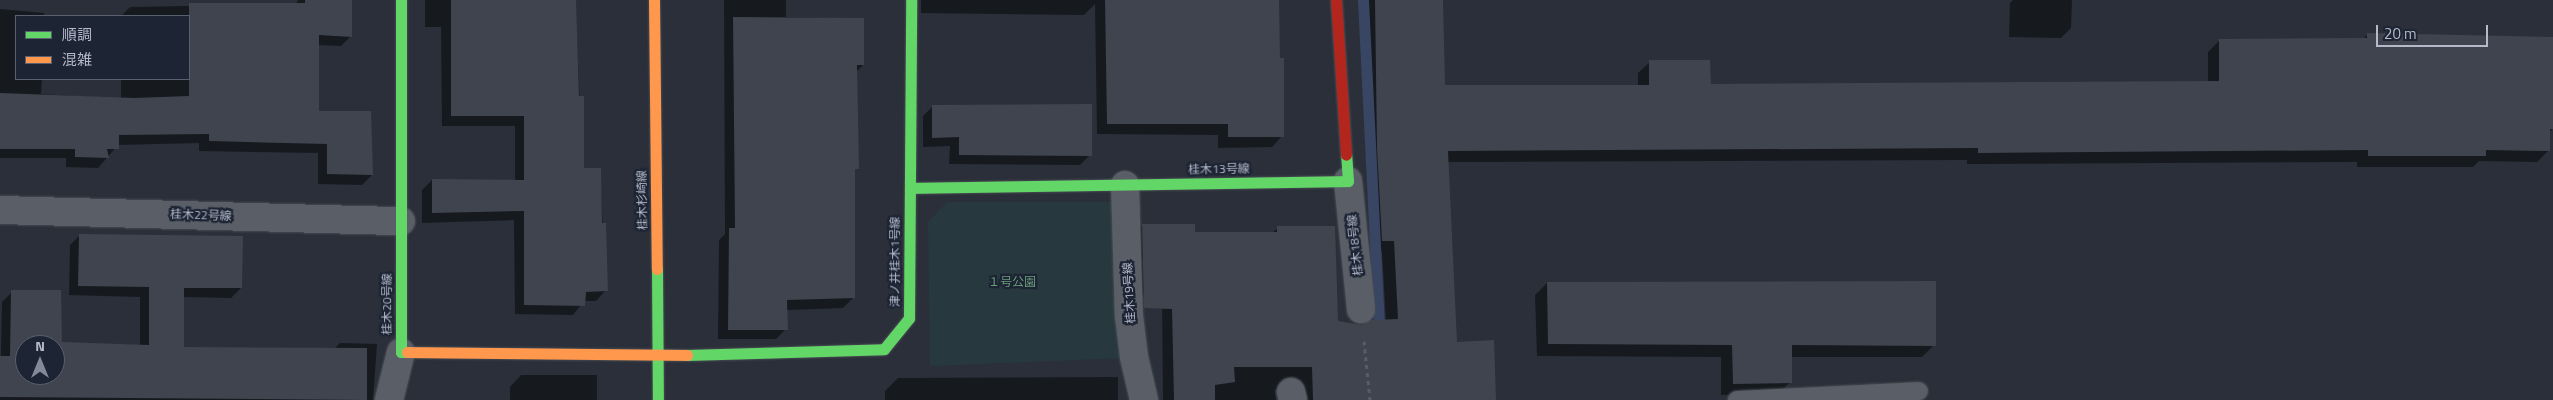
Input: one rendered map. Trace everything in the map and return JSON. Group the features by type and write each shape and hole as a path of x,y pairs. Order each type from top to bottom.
{"street":[{"name":"桂木20号線","path":"401,0 401,352 657,356"},
{"name":"桂木杉崎線","path":"654,0 658,400"},
{"name":"津ノ井桂木1号線","path":"657,356 884,349 908,318 911,0"},
{"path":"1336,0 1348,181"},
{"name":"桂木13号線","path":"910,188 1348,181"},
{"name":"桂木18号線","path":"1348,181 1361,309"},
{"name":"桂木19号線","path":"1125,185 1129,316 1134,358 1144,400"},
{"name":"桂木22号線","path":"0,210 401,221"},
{"path":"389,400 401,352"}],"lane":[{"path":"1738,400 1919,391"}],"path":[{"path":"1361,309 1370,400"}],"green space":[{"name":"１号公園","path":"947,202 1117,202 1123,358 930,366 928,222"}],"building":[{"path":"305,0 352,0 352,37 319,35 319,111 371,111 373,175 327,174 327,144 209,141 209,134 119,135 119,149 107,149 109,158 75,157 75,149 0,149 0,93 134,98 189,96 189,3 305,3"},
{"path":"451,0 576,0 579,96 584,96 584,168 601,168 602,223 606,223 608,291 586,292 585,306 524,305 524,211 432,213 432,179 524,180 524,116 451,116"},
{"path":"1105,0 1279,0 1280,58 1284,58 1284,137 1228,137 1228,124 1107,124"},
{"path":"1375,0 1443,0 1445,85 1649,85 1649,60 1710,60 1711,84 2219,81 2219,39 2367,38 2367,33 2553,37 2553,129 2550,129 2550,151 2486,150 2486,156 2368,156 2368,150 1978,153 1978,148 1448,151 1457,342 1494,340 1496,400 1313,400 1312,367 1234,367 1235,382 1215,385 1215,400 1174,400 1172,309 1144,308 1142,224 1195,224 1195,232 1277,232 1277,226 1335,226 1338,321 1362,325 1372,320 1398,319 1394,241 1382,241 1377,148"},
{"path":"733,17 864,18 864,65 857,65 859,169 855,169 855,298 787,300 788,330 728,330 729,228 735,228"},
{"path":"1092,104 1092,156 959,155 959,137 932,138 932,105"},
{"path":"79,234 243,236 242,288 184,288 184,347 367,348 367,400 0,397 0,356 10,356 11,290 61,290 62,335 15,335 15,385 65,385 65,342 149,345 149,287 78,286"},
{"path":"1936,281 1936,346 1792,345 1792,383 1733,384 1732,345 1548,344 1547,282"}],"waterway":[{"path":"1363,0 1379,333"}],"traffic: fast":[{"path":"401,0 401,352 407,352"},
{"path":"687,355 884,349 909,318 911,0"},
{"path":"910,188 1348,181 1346,155"},
{"path":"657,269 658,400"}],"traffic: slow":[{"path":"654,0 657,269"},
{"path":"407,352 687,355"}],"traffic: jam":[{"path":"1336,0 1346,155"}]}
